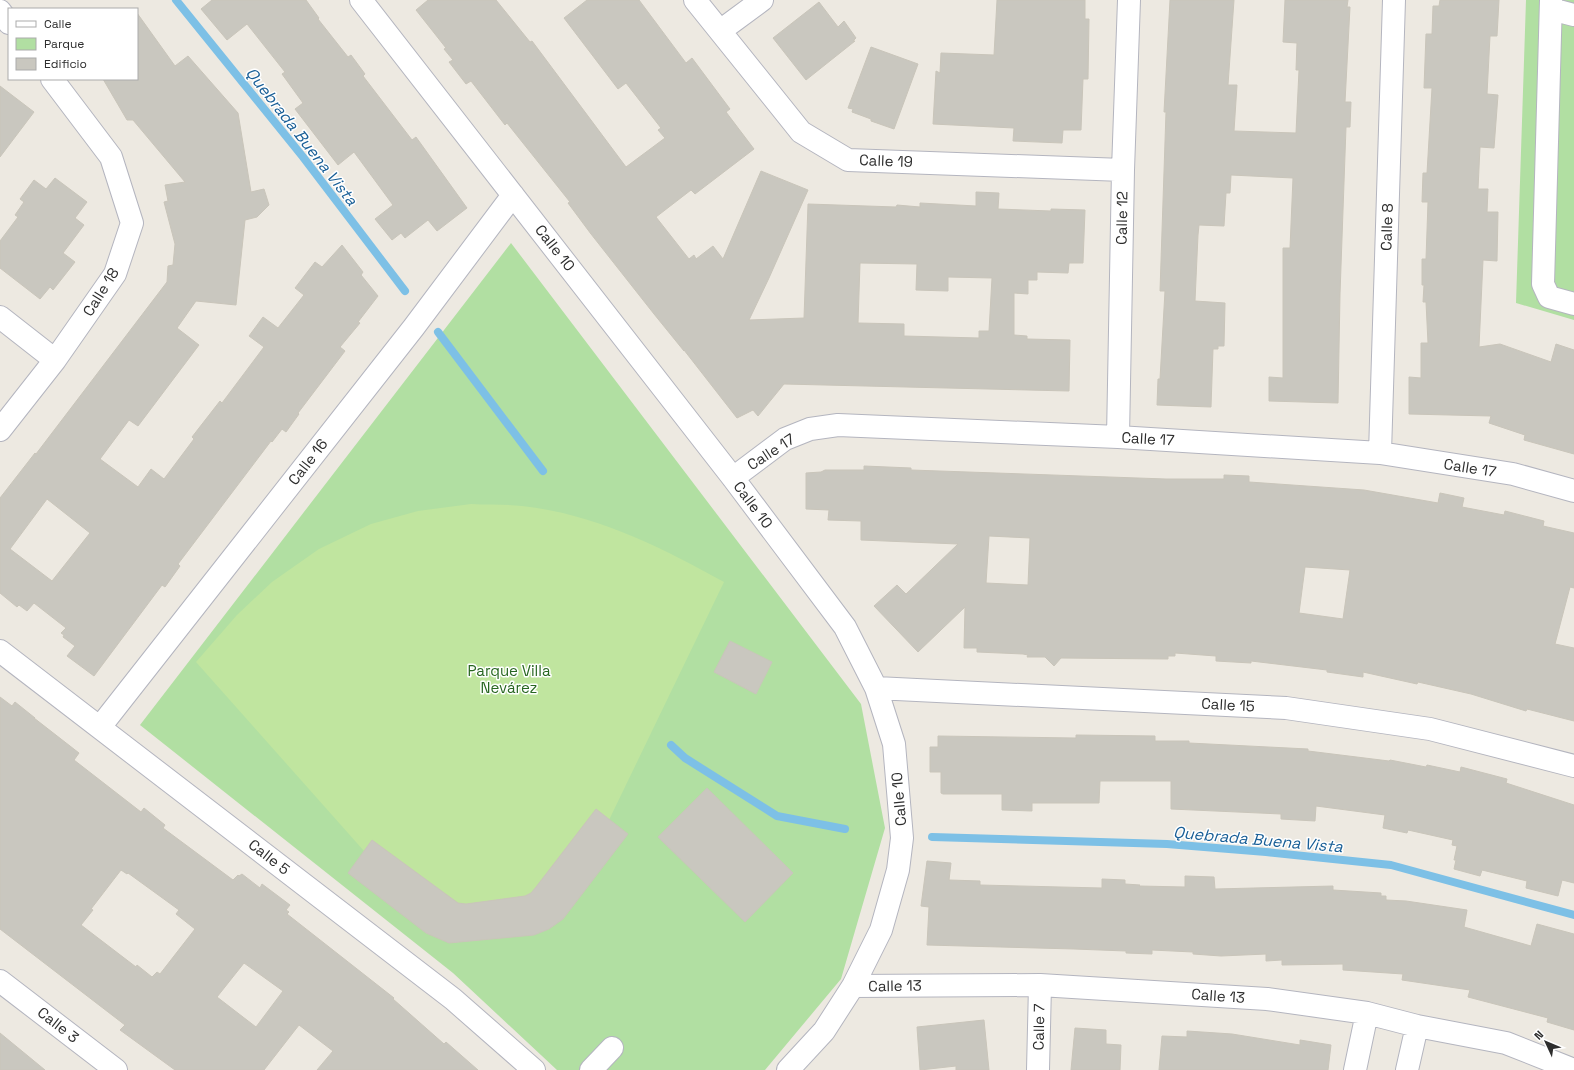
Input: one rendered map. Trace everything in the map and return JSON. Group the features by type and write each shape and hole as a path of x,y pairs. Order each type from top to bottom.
{"street":[{"name":"Calle 10","path":"361,0 733,478 845,627 876,688 894,744 902,838 898,870 881,930 853,986 824,1031 788,1070"},
{"name":"Calle 19","path":"695,0 801,132 848,160 1123,170"},
{"path":"720,31 762,0"},
{"name":"Calle 12","path":"1118,437 1123,170 1129,0"},
{"name":"Calle 8","path":"1380,453 1394,0"},
{"path":"1574,15 1551,5 1543,284 1549,298 1574,304"},
{"path":"0,11 8,22"},
{"name":"Calle 18","path":"0,430 55,360 115,274 132,223 111,157 53,80"},
{"name":"Calle 16","path":"100,727 414,327 513,195"},
{"path":"0,317 55,360"},
{"name":"Calle 17","path":"733,478 785,439 810,429 838,425 1118,437 1380,453 1513,474 1574,491"},
{"name":"Calle 5","path":"0,651 453,999 534,1070"},
{"name":"Calle 15","path":"876,688 1286,708 1430,729 1574,766"},
{"name":"Calle 3","path":"0,981 116,1070"},
{"name":"Calle 13","path":"853,986 1040,985 1267,999 1368,1013 1417,1026 1506,1043 1574,1070"},
{"name":"Calle 7","path":"1038,1070 1040,985"},
{"path":"1355,1070 1368,1013"},
{"path":"1407,1070 1417,1026"},
{"path":"591,1070 612,1048"}],"green space":[{"path":"1526,0 1574,0 1574,320 1516,303"},
{"name":"Parque Villa Nevárez","path":"511,243 861,704 885,828 841,979 765,1070 557,1070 453,973 140,725"},
{"path":"471,504 522,506 576,516 601,524 652,545 724,582 609,820 628,834 563,919 534,935 449,943 426,933 348,873 364,851 196,662 237,615 272,582 319,549 371,524 418,511"}],"building":[{"path":"212,0 306,0 319,18 318,19 348,57 351,55 365,74 363,76 412,140 416,137 467,208 437,231 428,220 405,238 401,233 392,240 375,219 393,205 354,152 338,165 295,109 303,103 282,74 285,72 247,24 227,40 201,9"},
{"path":"428,0 496,0 530,42 532,41 626,167 665,138 658,130 661,128 626,83 618,89 564,18 587,0 639,0 686,63 692,58 730,109 726,112 754,149 695,194 691,190 656,217 689,259 694,255 696,259 713,246 723,259 761,171 808,190 749,320 804,318 808,204 896,207 897,205 920,207 920,203 976,206 976,192 999,193 998,209 1051,211 1051,209 1085,210 1083,263 1069,263 1068,273 1037,272 1037,280 1028,280 1028,294 1014,293 1014,335 1027,336 1027,339 1070,340 1069,391 784,384 758,416 753,410 737,418 591,234 568,203 570,202 507,123 505,125 471,81 466,84 449,62 453,60 444,49 446,48 416,10","holes":["860,263 917,264 916,290 948,291 948,277 992,278 989,331 979,331 979,338 904,336 904,324 858,323"]},
{"path":"997,0 1085,0 1085,19 1089,19 1088,79 1083,79 1081,130 1063,130 1062,143 1013,141 1014,128 933,124 936,71 940,73 941,53 994,55"},
{"path":"1170,0 1234,0 1228,85 1237,85 1234,131 1296,133 1299,70 1296,70 1297,43 1283,42 1285,0 1348,0 1347,7 1350,7 1345,102 1351,102 1350,127 1346,127 1338,403 1269,401 1269,377 1283,378 1283,248 1290,248 1293,178 1231,175 1230,193 1226,193 1224,226 1199,225 1198,235 1195,301 1225,303 1224,346 1218,346 1218,349 1213,349 1211,407 1157,405 1165,291 1160,291 1166,112 1164,112"},
{"path":"1440,0 1499,0 1497,36 1490,36 1487,94 1498,95 1494,148 1480,147 1478,189 1488,189 1487,212 1498,212 1497,261 1483,260 1479,347 1500,344 1551,362 1556,344 1574,350 1574,454 1524,440 1525,435 1489,423 1491,416 1409,414 1409,377 1421,378 1421,343 1428,343 1426,302 1423,302 1424,285 1422,285 1422,259 1426,259 1428,202 1422,202 1423,173 1427,173 1432,88 1424,88 1426,34 1432,34 1433,6 1439,6"},
{"path":"819,2 838,27 844,21 856,38 853,41 855,41 806,80 773,38"},
{"path":"138,14 175,66 188,56 238,113 251,192 264,189 269,205 257,217 245,220 236,305 196,301 177,328 199,345 138,426 129,420 100,459 138,487 151,469 164,479 194,439 192,437 220,401 222,403 264,347 249,336 263,317 278,328 304,295 295,288 315,262 322,267 342,245 363,272 361,275 378,296 358,322 360,323 340,347 345,351 298,413 299,414 286,432 282,429 272,442 271,441 178,564 180,566 165,587 162,585 94,676 67,656 75,646 63,637 64,635 61,633 66,628 34,603 27,611 19,605 17,607 0,593 0,498 35,453 36,454 167,282 168,266 173,265 175,244 164,202 168,201 165,185 185,182 133,120 127,120 104,80 138,80","holes":["47,499 90,533 52,581 10,549"]},
{"path":"871,47 918,64 894,129 871,121 871,119 852,112 853,109 848,108"},
{"path":"0,86 34,112 0,157"},
{"path":"55,178 87,202 75,218 84,225 63,253 75,262 53,290 50,287 40,299 0,268 0,241 18,217 15,215 24,202 20,199 34,180 46,189"},
{"path":"864,466 911,468 911,470 1166,479 1224,479 1224,475 1249,476 1249,482 1364,490 1438,503 1440,493 1464,498 1462,507 1504,515 1505,511 1544,521 1543,526 1574,533 1574,588 1570,587 1555,644 1574,648 1574,721 1527,709 1526,711 1471,694 1363,672 1363,677 1327,672 1327,670 1251,661 1251,663 1216,661 1216,656 1175,653 1175,656 1168,656 1168,659 1061,658 1054,666 1045,657 1027,657 1028,655 1023,654 977,652 977,648 964,648 965,607 918,652 874,606 897,585 906,594 958,544 861,540 861,521 828,520 829,510 806,509 806,473 821,472 825,470 864,470","holes":["989,536 1030,538 1028,585 986,583","1305,567 1350,570 1343,619 1299,613"]},
{"path":"730,641 772,662 756,694 714,672"},
{"path":"0,697 12,706 15,702 79,753 74,760 141,812 144,808 165,825 163,828 233,880 238,875 239,876 242,874 260,888 262,884 290,905 286,910 289,912 287,914 394,998 393,999 444,1044 446,1042 478,1070 317,1070 333,1051 299,1025 264,1070 175,1070 120,1030 125,1025 0,929","holes":["121,870 127,874 128,873 179,910 176,914 195,929 160,974 157,972 152,977 137,965 136,967 81,925 93,910 91,909","244,963 283,991 256,1027 217,997"]},
{"path":"1076,735 1155,736 1155,741 1189,741 1189,743 1308,749 1308,751 1390,760 1426,767 1427,765 1460,772 1461,767 1507,779 1506,783 1574,805 1574,883 1562,880 1558,896 1526,888 1527,881 1482,870 1480,876 1454,869 1457,846 1452,845 1453,840 1408,830 1407,833 1383,828 1385,815 1316,806 1315,821 1281,819 1281,814 1171,809 1171,781 1100,781 1099,803 1032,803 1032,811 1002,810 1002,794 943,794 941,793 941,772 930,772 930,747 938,747 938,736 1076,738"},
{"path":"707,788 793,873 745,922 658,837"},
{"path":"596,809 628,834 563,919 549,929 534,935 449,943 426,933 348,873 372,840 458,903 466,904 525,896 531,893 536,887"},
{"path":"927,861 951,863 949,880 980,881 980,885 1102,888 1102,879 1125,880 1125,884 1140,885 1139,886 1185,887 1185,876 1214,877 1215,889 1333,886 1333,890 1381,893 1381,896 1386,896 1386,900 1406,901 1467,910 1464,927 1531,946 1537,924 1574,934 1574,1030 1547,1022 1548,1018 1468,997 1470,990 1402,980 1403,974 1343,970 1343,964 1282,965 1282,960 1266,961 1266,954 1221,956 1193,954 1193,952 1152,950 1152,954 1126,953 1126,951 927,945 929,907 921,906"},
{"path":"984,1020 989,1070 956,1070 956,1066 920,1070 917,1027"},
{"path":"1075,1028 1106,1030 1106,1044 1121,1045 1120,1070 1071,1070"},
{"path":"1187,1031 1232,1034 1300,1045 1300,1040 1331,1045 1328,1070 1159,1070 1162,1036 1187,1037"},
{"path":"0,1033 45,1070 0,1070"}],"waterway":[{"name":"Quebrada Buena Vista","path":"176,0 303,157 405,291"},
{"name":"Quebrada Buena Vista","path":"438,332 543,471"},
{"name":"Quebrada Buena Vista","path":"671,745 685,758 777,816 845,829"},
{"name":"Quebrada Buena Vista","path":"932,837 1167,844 1266,852 1391,865 1574,915"}]}
